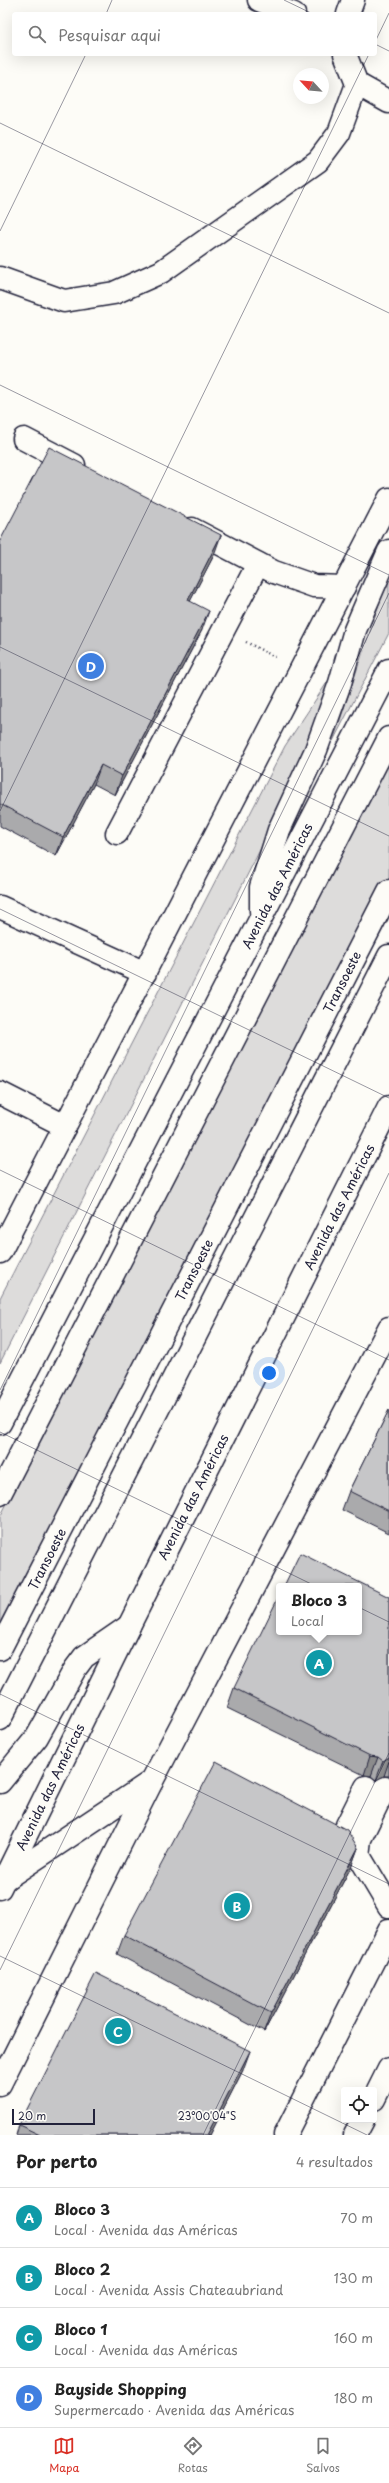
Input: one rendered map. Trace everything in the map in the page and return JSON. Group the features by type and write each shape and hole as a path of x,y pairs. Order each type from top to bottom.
{"main road":[{"path":"259,0 292,8"},
{"path":"349,12 353,0"},
{"path":"346,56 357,84 389,102"},
{"path":"0,278 64,301 114,293 161,272 318,161 338,133 357,84"},
{"path":"24,439 93,476"},
{"path":"0,1252 389,499"},
{"path":"175,520 274,572 314,586 344,587"},
{"path":"261,918 261,887 279,830 316,750 340,683 355,630 389,551"},
{"path":"117,833 258,564"},
{"name":"Avenida das Américas","path":"0,1423 389,670"},
{"path":"0,1494 389,738"},
{"name":"Transoeste","path":"0,1649 389,891"},
{"path":"0,907 145,973"},
{"path":"0,1719 389,956"},
{"path":"0,1093 65,1126"},
{"name":"Avenida das Américas","path":"2,1883 389,1107"},
{"path":"0,2084 154,1779 389,1328"},
{"path":"0,1782 37,1737 75,1669 84,1657 129,1626"},
{"path":"2,1883 154,1779"},
{"path":"375,1787 346,1830 347,1840 389,1906"},
{"path":"284,2135 389,1930"},
{"path":"377,2093 389,2069"},
{"path":"355,2135 361,2123"}],"shaded area":[{"path":"389,581 389,633 333,741 380,601"},
{"path":"332,675 304,763 0,1363 0,1298 285,746"},
{"path":"389,761 389,882 0,1642 0,1517"}],"building":[{"path":"49,447 221,535 188,600 209,611 122,776 101,765 63,837 0,804 0,541"},
{"path":"389,1410 389,1511 349,1491"},
{"path":"300,1553 361,1583 285,1583"},
{"path":"362,1584 389,1597 389,1757 383,1761 378,1757 370,1756 234,1688 276,1602 276,1635 362,1635"},
{"path":"216,1761 347,1830 358,1848 271,2013 124,1935"},
{"path":"96,1973 250,2051 207,2135 40,2135 19,2125"}],"place":[{"name":"Bayside Shopping","path":"91,666"},
{"name":"Bloco 3","path":"319,1663"},
{"name":"Bloco 2","path":"237,1906"},
{"name":"Bloco 1","path":"118,2031"}]}
